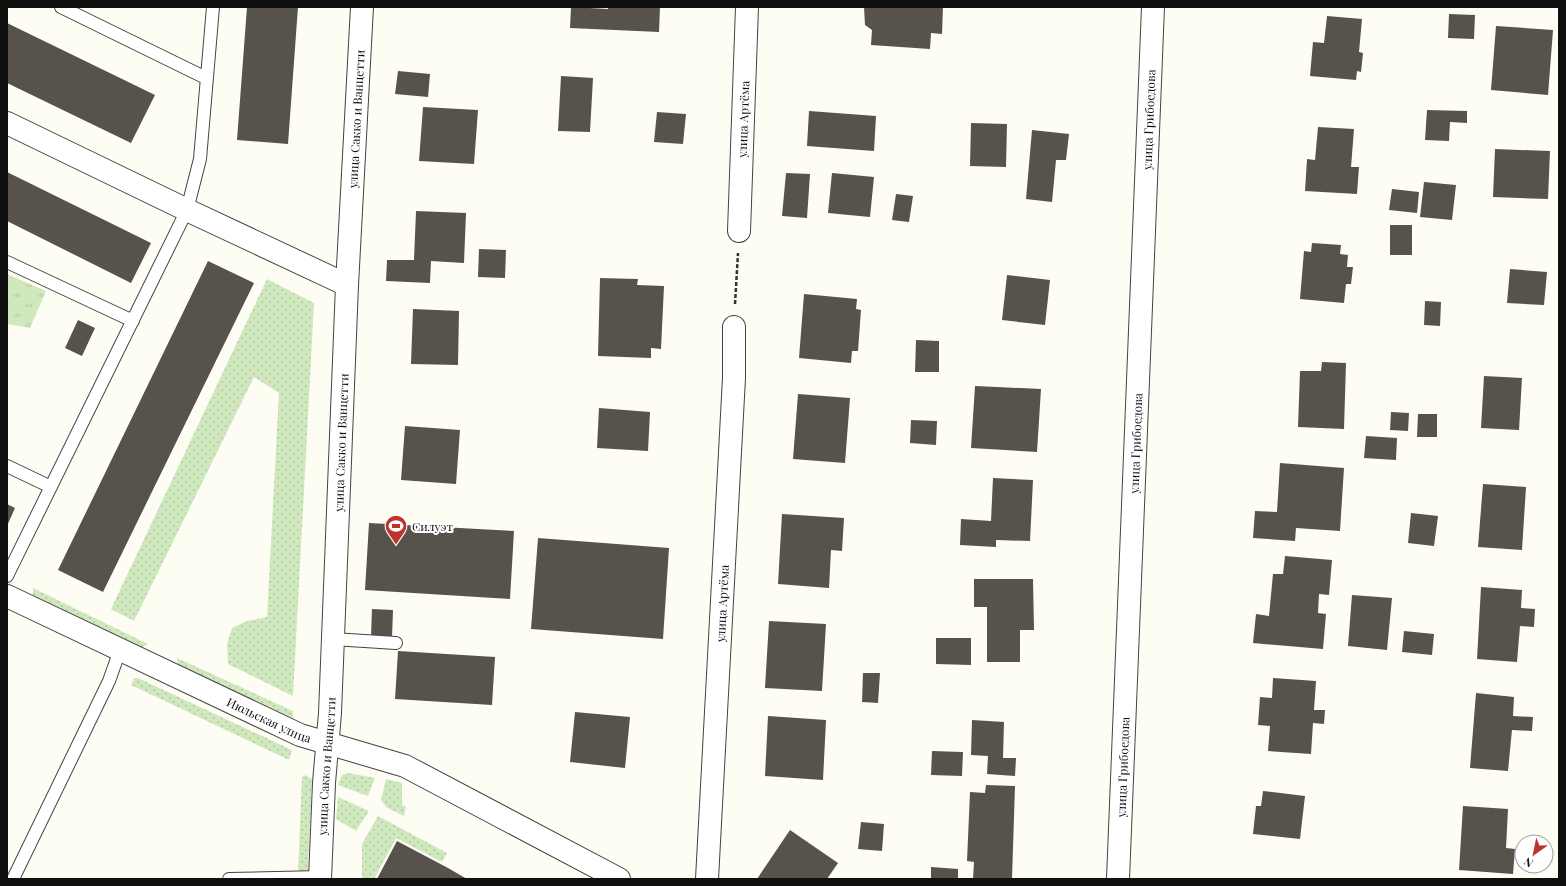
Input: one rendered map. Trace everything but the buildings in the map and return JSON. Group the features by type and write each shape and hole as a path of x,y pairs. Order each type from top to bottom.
{"street":[{"name":"улица Сакко и Ванцетти","path":"321,878 324,783 328,742 333,639 347,286 362,7"},
{"name":"улица Артёма","path":"739,231 747,7"},
{"name":"улица Грибоедова","path":"1118,879 1153,7"},
{"path":"7,123 347,286"},
{"name":"улица Артёма","path":"707,879 734,378 734,327"},
{"name":"Июльская улица","path":"7,596 300,735 328,742 405,766 619,879"}],"lane":[{"path":"7,576 187,210 200,159 213,7"},
{"path":"70,9 206,78"},
{"path":"7,262 133,321"},
{"path":"7,466 51,487"},
{"path":"333,639 396,643"},
{"path":"13,879 108,681 120,650"},
{"path":"229,879 321,878"}],"path":[{"path":"734,327 739,231"}],"green space":[{"path":"7,274 46,291 30,328 7,324"},
{"path":"267,279 314,303 293,696 228,664 227,644 232,628 247,621 267,617 279,393 254,377 134,621 111,609"},
{"path":"33,588 148,644 136,651 33,597"},
{"path":"177,658 293,711 293,726 179,673"},
{"path":"134,678 138,678 292,750 289,760 131,685"},
{"path":"348,773 375,778 368,796 338,785 342,775"},
{"path":"305,775 312,779 308,870 298,873 302,777"},
{"path":"386,779 402,783 402,805 406,807 404,816 386,807 381,800"},
{"path":"338,797 369,811 356,831 336,819"},
{"path":"378,816 447,853 442,862 396,838 374,879 362,879 362,844"}],"place":[{"name":"Силуэт","path":"396,546"}]}
